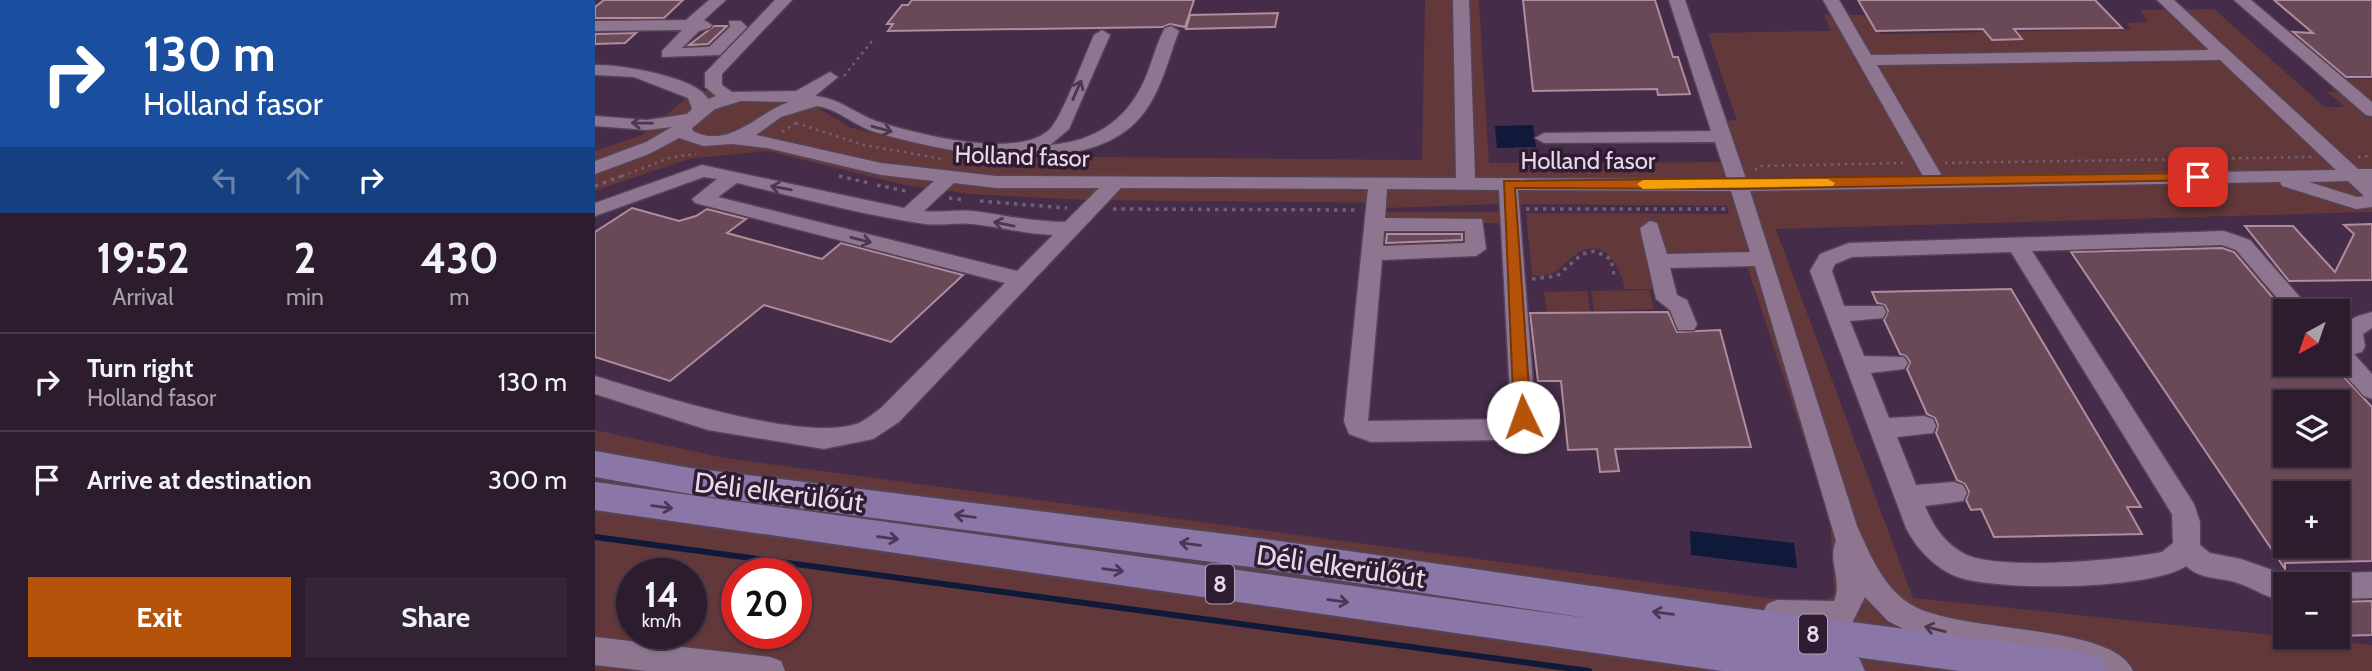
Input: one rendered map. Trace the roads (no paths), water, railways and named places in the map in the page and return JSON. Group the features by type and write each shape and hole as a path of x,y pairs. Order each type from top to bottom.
{"main road":[{"name":"Déli elkerülőút","path":"595,464 690,481 1258,553 1731,623 2088,671"},
{"name":"Déli elkerülőút","path":"595,496 1846,671"}],"street":[{"path":"673,25 701,0"},
{"path":"718,0 668,54 705,55 714,52 740,27 735,24"},
{"path":"729,97 712,84 711,77 717,67 784,0"},
{"path":"1461,0 1466,184"},
{"path":"1677,0 1763,259 1843,526 1853,593 1850,605 1842,614 1814,617 1755,612 1731,623"},
{"path":"1831,0 1935,181"},
{"path":"2165,0 2335,157 2363,175 2372,193"},
{"path":"2242,0 2372,111"},
{"path":"595,26 697,25"},
{"path":"595,170 657,143 690,118 729,97 752,95 771,110 821,100 835,104 868,125 949,142 1016,150 1045,151 1075,147 1128,121 1141,104 1171,32"},
{"path":"1016,150 1047,139 1060,129 1102,35"},
{"path":"1867,60 2225,55"},
{"path":"604,70 635,56"},
{"path":"604,70 650,66 661,81 699,97 685,134 700,140"},
{"path":"661,81 684,79 717,67"},
{"path":"595,170 700,140 732,138 753,130 771,110 822,87 830,77"},
{"name":"Holland fasor","path":"771,110 781,133 807,152"},
{"path":"595,121 647,125 690,118"},
{"path":"1544,138 1721,136"},
{"name":"Holland fasor","path":"732,138 767,142 881,169 949,169 1114,184 1508,184 1736,177 1935,181 2363,175"},
{"path":"909,214 929,196 949,169"},
{"path":"595,210 702,171 734,176 856,206 948,220 970,217 1031,228 1072,229"},
{"path":"734,176 702,199 1023,280"},
{"path":"2273,176 2356,203 2372,201"},
{"path":"595,385 721,422 824,439 852,437 874,427 890,415 1114,184"},
{"path":"1378,184 1414,223 1476,226 1476,247 1473,251 1412,255"},
{"path":"1414,223 1412,255 1358,427 1371,432 1506,430 1520,425 1523,417 1519,276 1508,184"},
{"path":"1412,255 1414,223"},
{"path":"1650,228 1667,299 1679,305 1686,324"},
{"path":"2017,244 2185,512 2189,539 2187,551 2176,560 2163,565 1993,575 1961,566 1931,543 1920,528 1835,314 1821,271 1827,259 1849,250 2017,244 2224,238 2243,246 2290,299"},
{"path":"1657,261 1763,259"},
{"path":"1835,314 1875,312"},
{"path":"2350,335 2354,328 2372,320"},
{"path":"2350,355 2372,390"},
{"path":"1856,365 1896,363"},
{"path":"1881,428 1924,426"},
{"path":"1908,496 1954,493"},
{"path":"1843,526 1869,582 1882,598 1913,622 1933,630 2099,657 2118,671"},
{"path":"2187,551 2203,564 2241,571 2273,584"},
{"path":"2350,586 2372,585"},
{"path":"595,651 771,671"}],"water":[{"path":"1533,125 1536,147 1497,148 1495,126"},
{"path":"1690,531 1794,543 1797,568 1691,555"}],"waterway":[{"path":"595,537 1589,671"}]}
